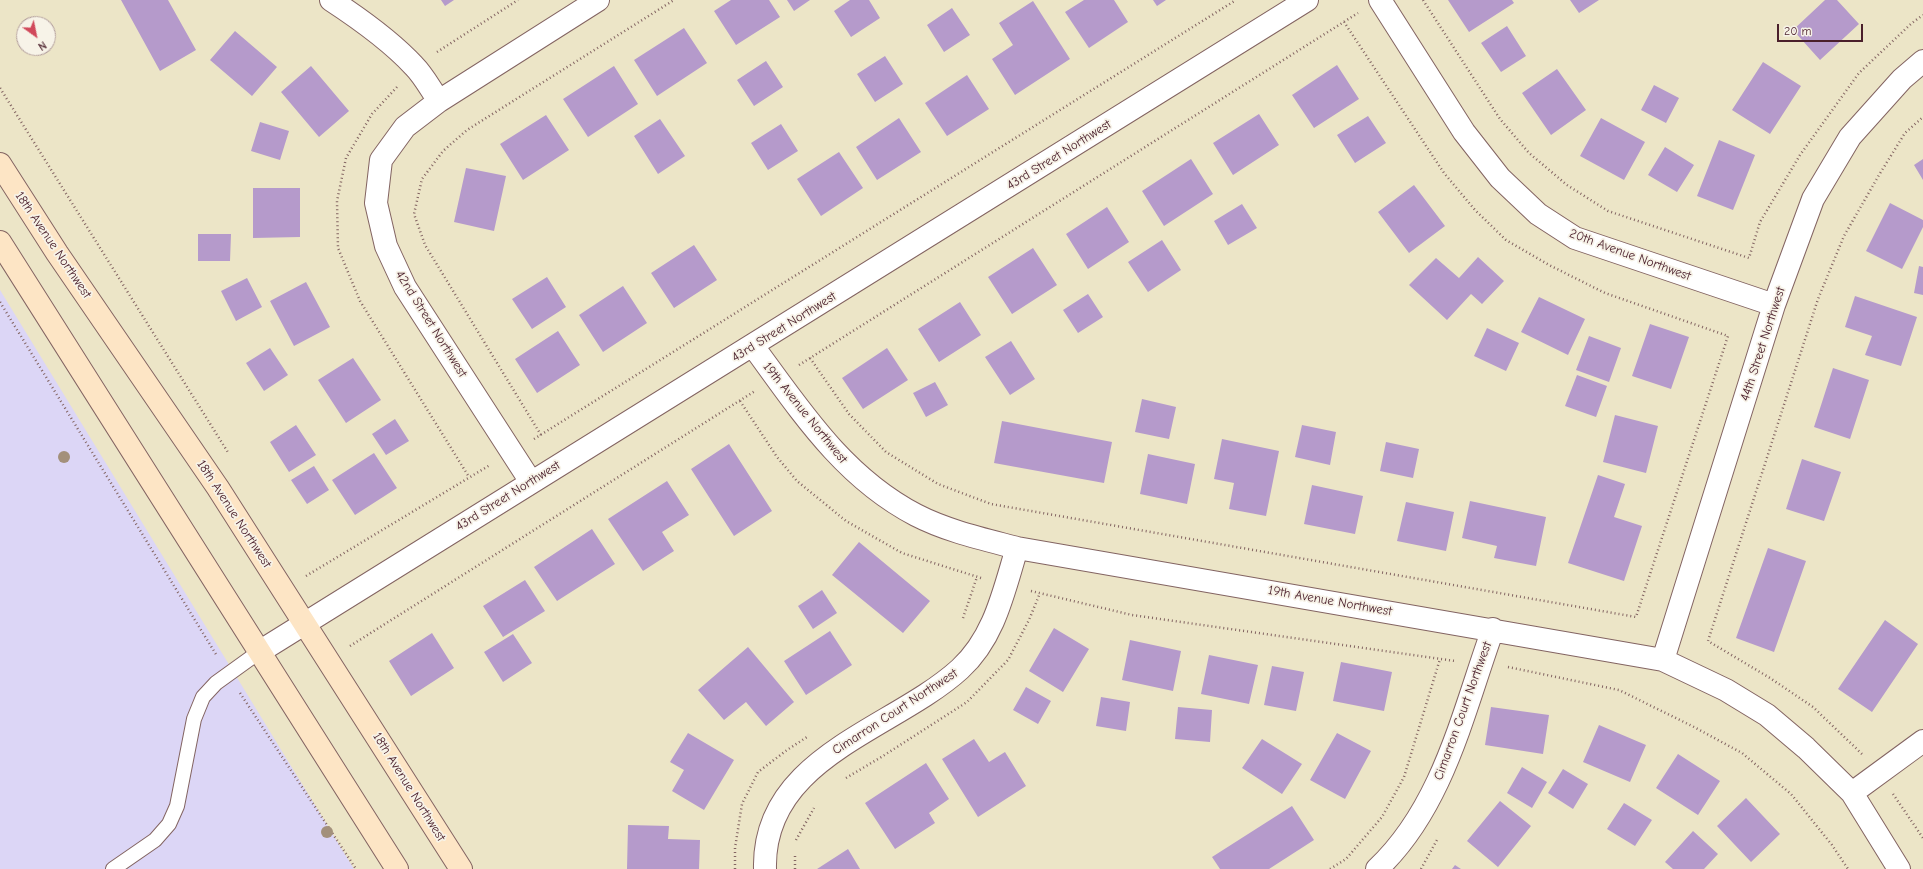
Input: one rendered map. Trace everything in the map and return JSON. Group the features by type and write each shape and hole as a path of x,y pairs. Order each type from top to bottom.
{"main road":[{"name":"18th Avenue Northwest","path":"0,164 57,253 218,488 461,869"},
{"path":"0,242 397,869"}],"street":[{"path":"331,0 359,18 395,47 415,66 439,101"},
{"name":"42nd Street Northwest","path":"531,482 405,287 386,246 376,203 381,160 405,127 439,101 598,0"},
{"name":"43rd Street Northwest","path":"259,652 1307,0"},
{"name":"20th Avenue Northwest","path":"1380,0 1464,132 1500,178 1538,214 1575,238 1774,305"},
{"name":"44th Street Northwest","path":"1663,660 1774,305 1813,199 1850,137 1902,79 1923,61"},
{"name":"19th Avenue Northwest","path":"753,346 827,444 864,482 896,504 917,516 961,533 1017,548 1493,629 1663,660 1726,690 1767,715 1806,748 1852,793 1899,869"},
{"name":"Cimarron Court Northwest","path":"765,869 768,838 773,821 787,794 797,783 823,759 944,682 961,669 983,642 995,620 1017,548"},
{"name":"Cimarron Court Northwest","path":"1377,869 1409,832 1430,797 1446,764 1493,629"},
{"path":"1852,793 1923,741"}],"lane":[{"path":"113,869 155,840 169,824 177,806 194,719 203,697 228,673 259,652"}],"path":[{"path":"415,66 518,0"},
{"path":"674,0 467,130 443,151 422,179 414,214 425,245 541,434 1236,0"},
{"path":"1423,0 1500,119 1528,153 1567,185 1608,211 1749,258"},
{"path":"1344,22 810,358 849,414 886,452 938,484 991,504 1636,618 1728,336"},
{"path":"0,88 233,461"},
{"path":"1923,117 1905,133 1879,175 1844,236 1818,299 1708,641 1770,678 1813,707 1847,738 1879,773 1923,838"},
{"path":"0,302 228,673 356,869"},
{"path":"346,649 740,401 777,457 797,481 846,522 902,554 977,577"},
{"path":"301,570 305,576 469,477"},
{"path":"1040,593 1132,615 1440,659 1404,777 1382,817 1346,859 1330,869"},
{"path":"1502,666 1619,690 1694,727 1742,754 1791,794 1832,844 1848,869"}],"shaded area":[{"path":"0,290 354,869 0,869"}],"building":[{"path":"121,0 168,0 196,50 160,71"},
{"path":"441,0 454,0 445,6"},
{"path":"731,0 769,0 780,17 736,45 714,11"},
{"path":"787,0 810,0 794,11"},
{"path":"850,0 869,0 880,18 851,37 834,11"},
{"path":"1084,0 1114,0 1128,22 1089,48 1065,12"},
{"path":"1153,0 1166,0 1157,6"},
{"path":"1448,0 1512,0 1514,3 1469,32"},
{"path":"1570,0 1599,0 1579,13"},
{"path":"1825,0 1837,0 1859,24 1820,60 1793,30"},
{"path":"1033,1 1070,59 1015,95 992,59 1013,45 999,23"},
{"path":"952,8 970,35 944,52 927,25"},
{"path":"1507,26 1526,56 1501,72 1481,43"},
{"path":"684,28 707,63 657,96 634,60"},
{"path":"235,31 277,67 252,96 210,60"},
{"path":"885,56 903,84 875,102 857,74"},
{"path":"766,61 783,87 754,106 737,80"},
{"path":"1763,62 1801,86 1770,134 1732,110"},
{"path":"1337,65 1359,99 1314,128 1292,95"},
{"path":"311,66 349,111 319,137 281,92"},
{"path":"614,66 638,104 588,137 563,99"},
{"path":"1557,69 1586,110 1551,135 1522,93"},
{"path":"967,75 989,109 947,136 925,103"},
{"path":"1654,85 1679,98 1666,123 1641,110"},
{"path":"1259,114 1279,145 1233,175 1213,143"},
{"path":"546,115 569,150 523,180 500,144"},
{"path":"1368,116 1386,143 1355,163 1337,135"},
{"path":"899,118 921,152 877,180 856,147"},
{"path":"1601,118 1645,142 1624,180 1580,156"},
{"path":"660,119 685,156 658,174 634,136"},
{"path":"260,122 289,131 280,160 251,151"},
{"path":"781,124 798,151 768,170 751,143"},
{"path":"1719,140 1755,155 1733,210 1697,196"},
{"path":"1665,147 1694,165 1677,192 1648,175"},
{"path":"839,152 863,188 821,216 797,179"},
{"path":"1191,159 1213,194 1164,226 1142,191"},
{"path":"1923,159 1923,180 1914,165"},
{"path":"466,168 506,176 494,231 454,222"},
{"path":"1414,185 1445,226 1409,253 1378,212"},
{"path":"253,188 300,188 300,237 253,238"},
{"path":"1890,203 1923,220 1923,227 1902,269 1866,251"},
{"path":"1242,204 1257,228 1228,245 1214,221"},
{"path":"1107,207 1129,242 1088,269 1066,234"},
{"path":"198,234 231,234 230,261 198,261"},
{"path":"1162,240 1181,270 1148,292 1128,262"},
{"path":"694,245 717,280 674,308 651,273"},
{"path":"1033,248 1057,285 1012,314 988,277"},
{"path":"1478,257 1504,281 1482,304 1471,294 1447,320 1409,285 1436,258 1459,278"},
{"path":"1919,266 1923,267 1923,295 1914,293"},
{"path":"547,277 566,307 532,329 512,299"},
{"path":"247,278 262,307 236,321 221,291"},
{"path":"306,282 330,327 294,346 270,301"},
{"path":"623,286 647,323 603,352 579,315"},
{"path":"1088,294 1103,317 1078,333 1063,310"},
{"path":"1855,296 1917,317 1901,366 1865,355 1872,336 1845,327"},
{"path":"1539,297 1585,319 1568,355 1521,332"},
{"path":"960,302 981,335 939,362 918,329"},
{"path":"1650,324 1689,337 1671,389 1632,376"},
{"path":"1487,328 1519,343 1506,371 1474,356"},
{"path":"558,331 580,365 537,393 515,359"},
{"path":"1589,336 1621,348 1609,382 1576,370"},
{"path":"1011,341 1035,379 1010,395 985,357"},
{"path":"270,348 288,375 264,391 246,363"},
{"path":"887,348 908,380 863,409 842,378"},
{"path":"353,358 381,400 346,423 318,380"},
{"path":"1833,368 1869,380 1850,439 1814,427"},
{"path":"1577,375 1607,386 1596,417 1565,406"},
{"path":"935,382 948,405 926,417 913,393"},
{"path":"1142,399 1176,407 1169,439 1135,432"},
{"path":"1615,415 1658,426 1646,473 1603,462"},
{"path":"395,419 409,441 386,455 372,434"},
{"path":"1002,421 1112,442 1104,483 994,463"},
{"path":"296,425 316,455 289,472 270,442"},
{"path":"1302,425 1336,432 1330,465 1295,457"},
{"path":"1222,439 1279,451 1266,516 1229,509 1234,483 1214,479"},
{"path":"1386,442 1419,449 1413,478 1380,471"},
{"path":"729,444 772,511 734,536 691,469"},
{"path":"374,453 397,488 355,515 332,480"},
{"path":"1148,454 1195,464 1187,504 1140,494"},
{"path":"1802,459 1841,472 1824,521 1786,509"},
{"path":"314,466 329,490 307,504 291,480"},
{"path":"1598,475 1625,484 1614,517 1642,526 1624,581 1568,563"},
{"path":"667,481 689,515 662,532 674,551 643,571 608,519"},
{"path":"1312,485 1363,496 1355,534 1304,524"},
{"path":"1470,501 1546,517 1536,566 1494,558 1497,546 1462,538"},
{"path":"1406,502 1454,512 1446,551 1397,541"},
{"path":"592,529 615,564 557,601 534,567"},
{"path":"859,542 930,601 903,633 832,575"},
{"path":"1768,548 1806,561 1774,652 1736,638"},
{"path":"525,580 545,611 503,637 483,606"},
{"path":"822,590 837,613 813,629 798,606"},
{"path":"1885,620 1918,644 1872,712 1838,689"},
{"path":"1054,628 1089,649 1063,692 1029,671"},
{"path":"830,631 852,665 806,695 784,661"},
{"path":"432,633 454,668 411,696 389,661"},
{"path":"513,634 532,663 503,682 484,652"},
{"path":"1130,640 1181,651 1173,691 1122,680"},
{"path":"748,647 794,702 766,726 746,702 724,720 698,690"},
{"path":"1209,655 1258,665 1249,704 1201,694"},
{"path":"1341,662 1392,672 1384,711 1333,701"},
{"path":"1272,666 1304,672 1296,711 1264,705"},
{"path":"1026,687 1051,701 1038,724 1013,710"},
{"path":"1101,697 1130,702 1126,731 1096,726"},
{"path":"1178,707 1212,710 1210,742 1175,739"},
{"path":"1491,707 1549,715 1543,754 1485,745"},
{"path":"1599,725 1646,745 1630,782 1583,762"},
{"path":"688,733 734,760 704,810 672,791 684,770 670,762"},
{"path":"1337,733 1371,751 1345,799 1310,780"},
{"path":"974,739 989,762 1005,752 1026,786 978,817 942,759"},
{"path":"1262,739 1302,764 1282,794 1242,768"},
{"path":"1678,754 1720,781 1698,815 1656,788"},
{"path":"926,763 949,799 929,813 935,823 895,849 865,803"},
{"path":"1522,767 1547,782 1532,808 1507,793"},
{"path":"1563,769 1588,784 1573,809 1548,793"},
{"path":"1746,798 1780,834 1751,862 1717,826"},
{"path":"1500,801 1531,826 1498,867 1467,841"},
{"path":"1624,803 1652,820 1635,846 1607,829"},
{"path":"1292,806 1314,840 1269,869 1220,869 1212,857"},
{"path":"628,825 669,826 668,839 700,840 699,869 627,869"},
{"path":"1693,831 1718,854 1704,869 1673,869 1665,862"},
{"path":"848,849 860,869 817,869"},
{"path":"1455,865 1461,869 1452,869"}]}
